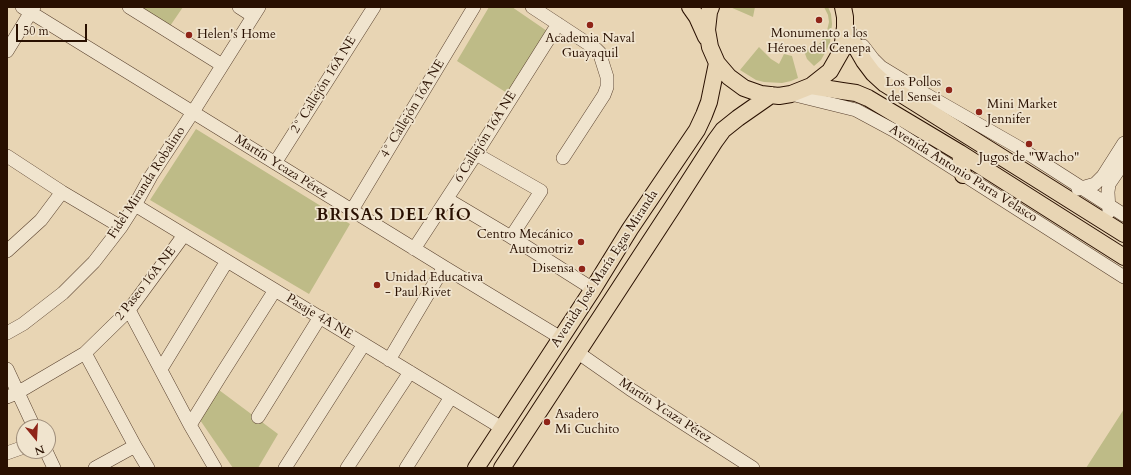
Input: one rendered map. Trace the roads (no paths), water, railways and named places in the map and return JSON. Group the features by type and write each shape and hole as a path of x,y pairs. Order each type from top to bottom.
{"main road":[{"path":"710,7 707,30 710,47"},
{"path":"691,10 717,63 729,77 744,88 761,94 779,96 791,94 811,86 830,71 842,50 844,17"},
{"path":"844,17 853,42 864,61 873,73 885,84 1061,193 1117,230"},
{"name":"Avenida José María Egas Miranda","path":"476,468 593,289 630,228 697,130 709,102 717,63"},
{"name":"Avenida Antonio Parra Velasco","path":"811,86 849,92 868,98 960,153 1124,257"},
{"name":"Avenida José María Egas Miranda","path":"502,468 715,141 723,130 771,95"},
{"path":"960,153 963,175"}],"street":[{"path":"129,7 222,65"},
{"path":"239,7 256,12"},
{"name":"2° Callejón 16A NE","path":"275,163 374,7"},
{"name":"4° Callejón 16A NE","path":"352,210 474,7"},
{"path":"532,7 592,45 600,53 607,76 606,91 563,158"},
{"path":"7,51 29,9"},
{"name":"Martín Ycaza Pérez","path":"29,9 414,249 561,338"},
{"name":"Fidel Miranda Robalino","path":"7,333 23,324 63,293 94,262 121,227 151,176 256,12"},
{"path":"844,17 864,48 881,67 1018,147 1124,215"},
{"name":"6 Callejón 16A NE","path":"414,249 558,24"},
{"name":"Avenida Antonio Parra Velasco","path":"791,94 856,110 895,131 1124,278"},
{"path":"1061,193 1095,184 1103,176 1124,143"},
{"path":"476,154 541,191 511,237"},
{"path":"7,156 62,192 121,227"},
{"path":"1117,230 1108,205 1108,192 1109,184 1124,162"},
{"path":"7,251 41,220 62,192"},
{"path":"447,199 511,237 593,289"},
{"name":"Pasaje 4A NE","path":"135,205 502,428"},
{"name":"2 Paseo 16A NE","path":"12,395 85,352 129,310 184,235"},
{"path":"161,368 227,261"},
{"path":"389,360 444,267"},
{"path":"190,425 275,290"},
{"path":"129,310 190,425 215,468"},
{"path":"258,417 320,318"},
{"path":"285,468 364,344"},
{"path":"85,352 148,468"},
{"name":"Martín Ycaza Pérez","path":"577,352 630,389 753,468"},
{"path":"7,369 12,395 28,419"},
{"path":"347,468 410,372"},
{"path":"406,468 451,397"},
{"path":"96,468 135,446"}],"place":[{"name":"Monumento a los Héroes del Cenepa","path":"819,20"},
{"name":"Academia Naval Guayaquil","path":"590,25"},
{"name":"Helen's Home","path":"189,35"},
{"name":"Los Pollos del Sensei","path":"949,90"},
{"name":"Mini Market Jennifer","path":"979,112"},
{"name":"Jugos de \"Wacho\"","path":"1029,144"},
{"name":"Centro Mecánico Automotriz","path":"581,242"},
{"name":"Disensa","path":"582,269"},
{"name":"Unidad Educativa - Paul Rivet","path":"377,285"},
{"name":"Asadero Mi Cuchito","path":"547,422"}],"district":[{"name":"BRISAS DEL RÍO","path":"394,216"}]}
